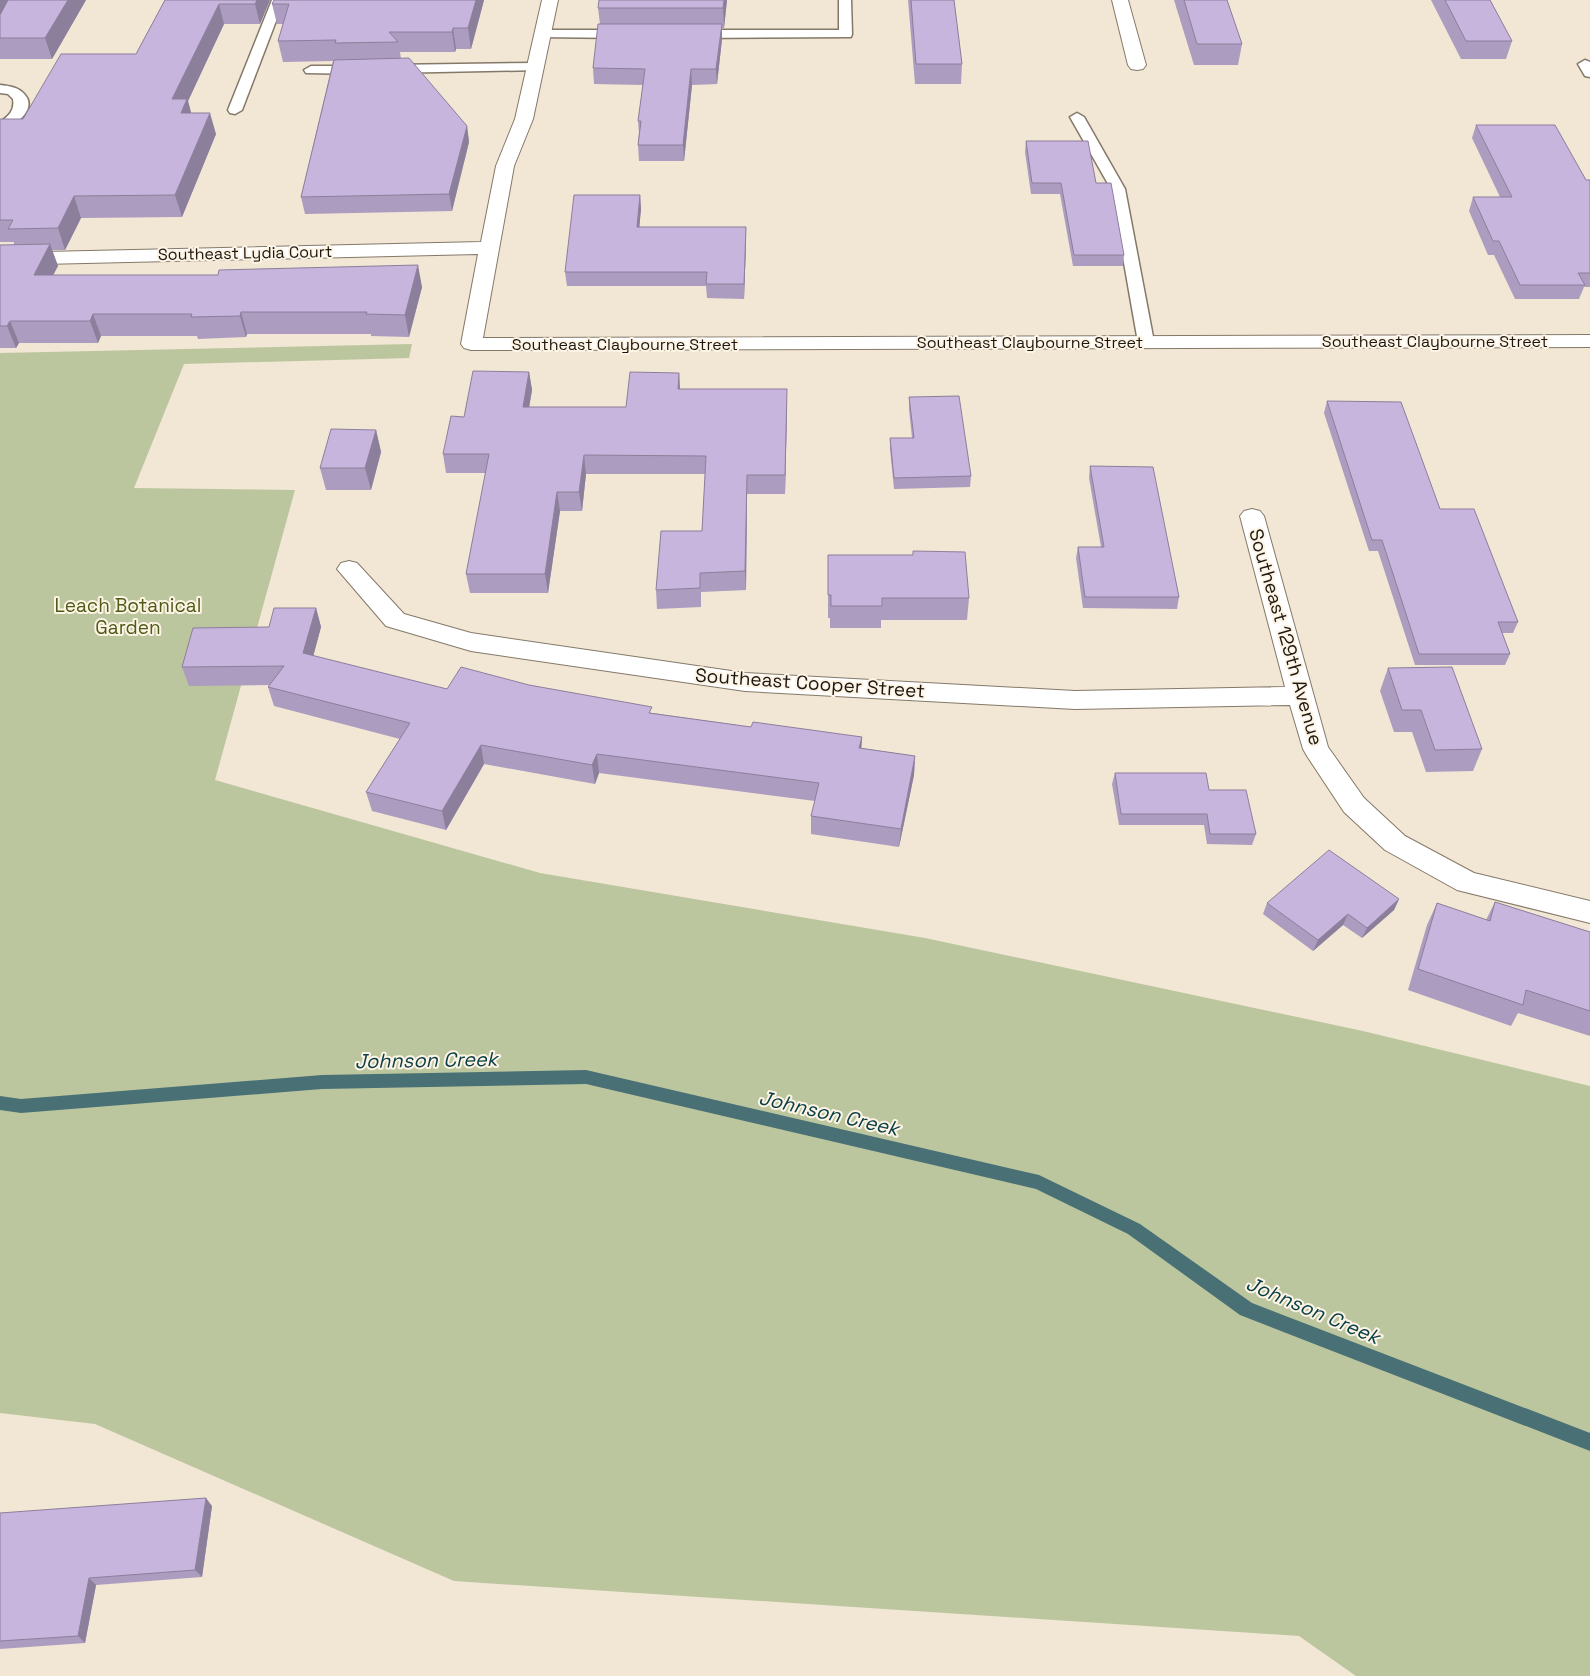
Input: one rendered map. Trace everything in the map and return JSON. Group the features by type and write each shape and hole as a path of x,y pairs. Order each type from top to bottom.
{"street":[{"path":"489,248 504,166 524,119 550,0"},
{"path":"1120,0 1137,65"},
{"name":"Southeast Lydia Court","path":"0,259 489,248"},
{"name":"Southeast Claybourne Street","path":"489,248 470,344 1590,341"},
{"name":"Southeast 129th Avenue","path":"1252,516 1300,696 1316,748 1354,805 1395,843 1467,882 1590,912"},
{"name":"Southeast Cooper Street","path":"349,569 395,620 452,637 472,642 745,682 1075,700 1300,696"}],"lane":[{"path":"235,110 278,0"},
{"path":"680,34 846,34 845,0"},
{"path":"542,34 640,34"},
{"path":"311,70 535,67"},
{"path":"0,90 12,91 20,97 22,104 17,115 9,124 0,127"},
{"path":"1077,117 1118,188 1146,342"}],"green space":[{"name":"Leach Botanical Garden","path":"412,344 409,358 184,364 134,488 295,490 215,780 540,873 925,938 1363,1031 1590,1086 1590,1676 1356,1676 1299,1636 454,1581 95,1424 0,1413 0,353"}],"building":[{"path":"8,0 68,0 45,38 0,38 0,15"},
{"path":"165,0 257,0 255,4 219,4 172,99 187,99 181,113 210,113 175,195 74,196 58,228 8,229 13,220 0,220 0,119 23,119 61,54 136,54"},
{"path":"274,0 476,0 468,28 453,28 452,32 389,32 398,42 335,43 336,40 278,41 289,4 272,4"},
{"path":"599,0 724,0 723,8 598,8"},
{"path":"911,0 954,0 962,64 916,64"},
{"path":"1184,0 1227,0 1242,44 1197,44"},
{"path":"1445,0 1490,0 1512,41 1466,41"},
{"path":"598,24 722,24 716,69 691,69 683,145 638,145 641,121 638,121 645,69 593,68"},
{"path":"409,58 467,126 449,194 301,197 334,60"},
{"path":"1476,125 1555,125 1586,180 1590,180 1590,273 1578,273 1585,285 1520,285 1499,241 1493,241 1473,197 1512,197"},
{"path":"1026,141 1088,141 1096,183 1111,183 1124,255 1074,255 1061,183 1032,183"},
{"path":"574,195 640,195 637,227 746,227 744,284 706,284 707,272 565,272"},
{"path":"50,244 34,275 218,275 219,270 418,265 405,315 366,314 367,312 241,312 240,316 191,317 192,314 93,314 90,321 10,321 7,326 0,326 0,245"},
{"path":"473,371 529,372 523,407 626,407 630,372 679,373 678,389 787,389 785,475 747,475 745,571 700,573 700,588 656,590 661,531 702,531 706,456 584,455 579,492 557,492 545,574 466,574 489,454 443,454 451,416 464,417"},
{"path":"959,396 971,476 894,478 890,438 914,438 909,397"},
{"path":"1327,401 1401,402 1440,509 1474,509 1518,622 1498,622 1510,654 1419,654 1382,540 1372,540"},
{"path":"331,429 376,430 365,468 320,468"},
{"path":"1090,466 1153,467 1179,597 1085,597 1078,547 1104,547"},
{"path":"913,551 965,552 969,598 882,598 882,606 831,606 831,595 828,595 828,555 913,555"},
{"path":"274,608 316,608 303,653 447,689 461,667 529,685 652,707 649,713 751,727 753,722 862,737 859,748 915,756 901,829 811,816 819,783 597,754 592,765 481,745 442,811 366,792 410,723 268,687 284,666 182,667 193,628 269,627"},
{"path":"1452,667 1482,749 1435,750 1421,710 1402,710 1388,668"},
{"path":"1115,773 1206,773 1209,790 1246,790 1256,834 1210,834 1207,814 1121,814"},
{"path":"1329,850 1399,899 1367,928 1348,914 1318,940 1267,903"},
{"path":"1495,902 1590,932 1590,1011 1526,990 1523,1005 1418,969 1437,903 1490,921"},
{"path":"206,1498 195,1570 89,1578 78,1636 0,1641 0,1513"}],"waterway":[{"name":"Johnson Creek","path":"0,1103 21,1106 322,1082 586,1077 1039,1182 1134,1229 1246,1309 1590,1442"}]}
